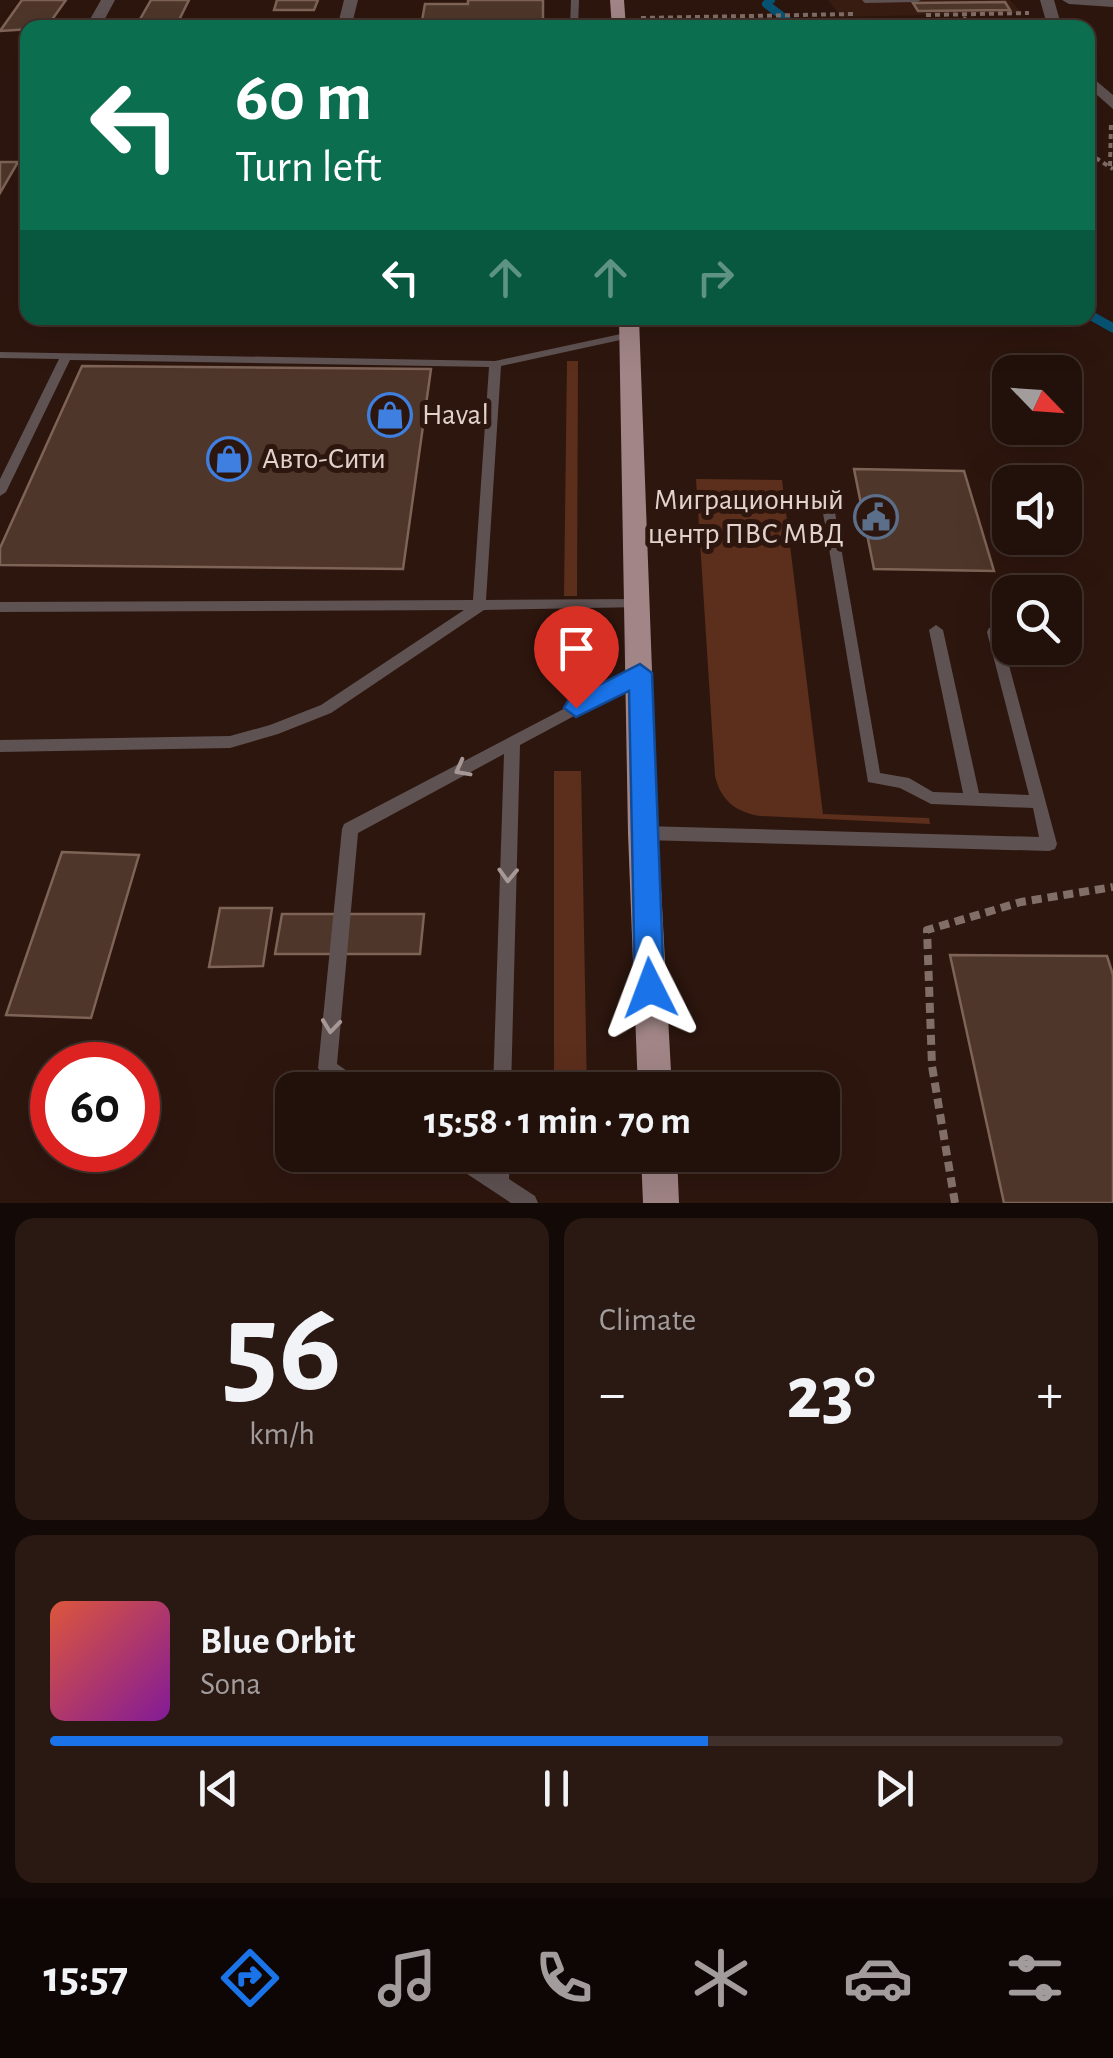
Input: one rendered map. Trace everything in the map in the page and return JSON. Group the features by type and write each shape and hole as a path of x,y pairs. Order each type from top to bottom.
{"main road":[{"path":"630,326 643,833 654,1072"},
{"path":"659,1172 661,1203"}],"street":[{"path":"1069,0 1113,3"}],"lane":[{"path":"865,1 917,0"},
{"path":"0,355 495,364 630,326"},
{"path":"0,492 66,357"},
{"path":"478,606 495,364"},
{"path":"826,494 873,778 903,782 931,798 1040,802"},
{"path":"0,607 637,604"},
{"path":"0,746 230,742 273,730 326,709 478,606"},
{"path":"936,630 972,799"},
{"path":"643,833 1040,846 1050,839 1003,665"},
{"path":"332,1072 326,1068 350,829 640,673"},
{"path":"503,1072 512,742"},
{"path":"482,1172 528,1203"},
{"path":"500,1172 500,1184"}],"path":[{"path":"673,20 794,14"},
{"path":"957,16 965,20"},
{"path":"1112,103 1112,168"},
{"path":"955,1203 932,1066 927,930 1021,902 1113,886"}],"shaded area":[{"path":"828,0 1010,0 1022,13 841,17"},
{"path":"567,361 578,361 577,596 564,596"},
{"path":"696,479 782,480 823,814 929,818 930,824 760,816 737,808 721,792 715,776"},
{"path":"554,771 581,771 587,1072 554,1072"}],"building":[{"path":"22,0 66,0 52,20 20,20 20,30 0,31"},
{"path":"151,0 189,0 179,20 140,20"},
{"path":"277,0 318,0 314,10 274,10"},
{"path":"468,0 543,0 543,20 422,20 425,4 468,4"},
{"path":"1005,2 1010,10 918,11 913,3"},
{"path":"0,162 18,162 0,193"},
{"name":"Авто-Сити","path":"82,366 431,369 403,569 0,565 0,548"},
{"path":"854,469 964,471 994,571 874,569"},
{"path":"62,852 139,855 91,1018 6,1015"},
{"path":"220,908 272,908 263,966 209,967"},
{"path":"282,914 424,914 420,954 275,954"},
{"path":"950,955 1107,956 1113,975 1113,1203 1004,1203"}],"waterway":[{"path":"771,0 766,4 787,20"},
{"path":"1095,318 1113,328"}],"place":[{"name":"Haval","path":"390,415"},
{"name":"Авто-Сити","path":"229,459"},
{"name":"Миграционный центр ПВС МВД","path":"876,517"}],"route":[{"path":"576,708 640,673 650,988"}]}
